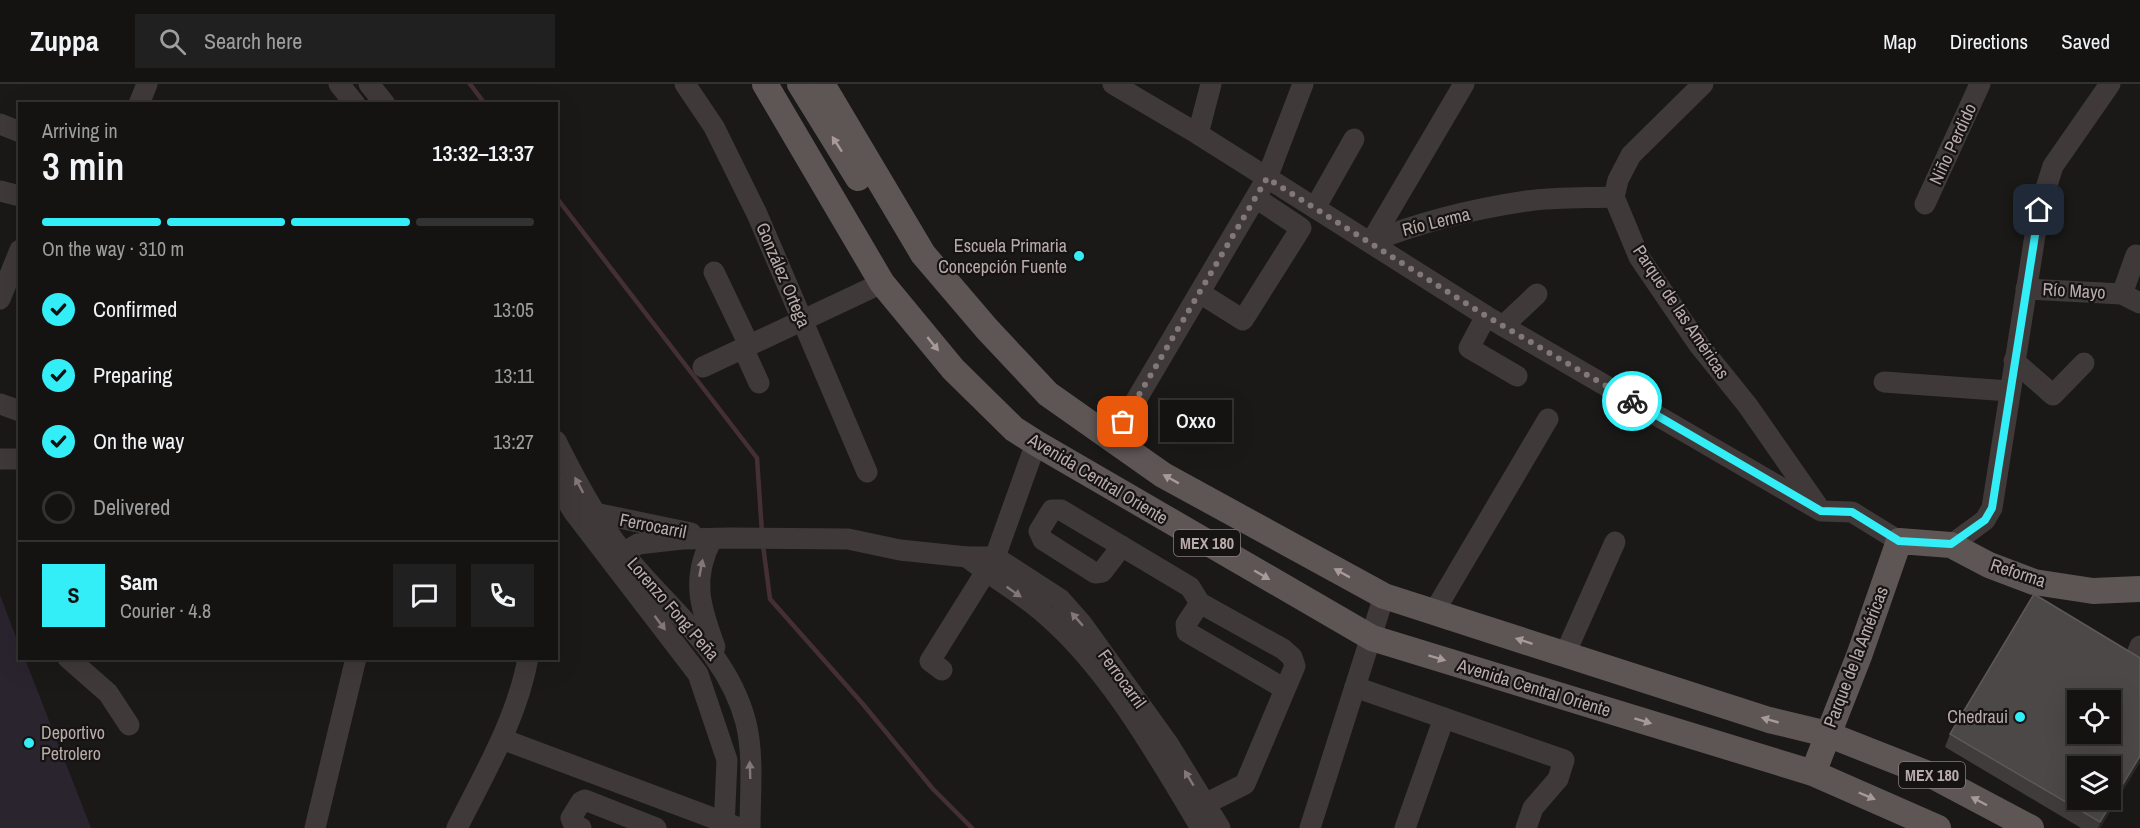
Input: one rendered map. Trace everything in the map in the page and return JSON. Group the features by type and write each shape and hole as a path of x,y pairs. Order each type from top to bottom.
{"main road":[{"name":"Avenida Central Oriente","path":"765,84 882,283 953,369 1014,429 1372,638 1813,773"},
{"path":"780,84 809,117 921,276 991,358 1014,376 1048,394"},
{"path":"800,84 809,117 907,311"},
{"name":"Avenida Central Oriente","path":"822,84 923,254 987,329 1048,394 1163,475 1384,596 1769,720 1827,734"},
{"name":"Reforma","path":"1899,541 1951,544 1989,565 2034,582 2093,591 2140,589"},
{"name":"Parque de la Américas","path":"1813,773 1859,657 1899,541"},
{"name":"MEX 180","path":"1827,734 1931,775 2031,828"},
{"name":"MEX 180","path":"1813,773 1938,828"}],"street":[{"path":"140,102 147,84"},
{"path":"339,84 353,102"},
{"path":"369,84 383,102"},
{"name":"González Ortega","path":"685,84 714,127 757,214 867,472"},
{"path":"1113,84 1198,134 1495,321 1821,511 1852,512 1899,541"},
{"path":"1198,134 1211,84"},
{"path":"1112,441 1267,178 1303,84"},
{"name":"Río Lerma","path":"1371,242 1464,84"},
{"path":"1614,197 1618,180 1631,154 1702,84"},
{"name":"Niño Perdido","path":"1925,204 1980,84"},
{"path":"1951,544 1985,520 1992,508 2039,210 2053,166 2110,84"},
{"path":"0,124 18,131"},
{"path":"1315,208 1354,139"},
{"path":"0,191 18,196"},
{"name":"Río Lerma","path":"1371,242 1402,229 1444,218 1528,201 1614,197"},
{"name":"Parque de las Américas","path":"1614,197 1639,257 1699,345 1748,406 1821,511"},
{"path":"1200,293 1243,320 1301,228 1256,198"},
{"path":"0,299 18,255"},
{"name":"Río Mayo","path":"2026,289 2131,298 2136,255"},
{"path":"714,272 759,382"},
{"path":"703,367 882,283"},
{"path":"1517,376 1469,348 1495,321 1537,294"},
{"path":"2014,361 2053,395 2084,363"},
{"path":"1884,382 2009,390"},
{"path":"0,404 18,410"},
{"path":"1434,612 1548,419"},
{"path":"942,670 930,661 990,564 1036,443"},
{"name":"Lorenzo Fong Peña","path":"558,445 617,556 698,674 727,760 718,824"},
{"path":"0,459 18,459"},
{"name":"Lorenzo Fong Peña","path":"558,485 573,511 708,646 721,664 746,724 750,768 750,828"},
{"name":"Ferrocarril","path":"595,513 614,519 721,538"},
{"path":"721,538 699,570 699,587 702,610 721,664"},
{"name":"Ferrocarril","path":"617,556 638,544 721,538 848,539 900,550 967,557 990,564 1060,599 1083,624 1169,745 1220,828"},
{"path":"1565,654 1616,542"},
{"path":"1122,546 1190,586 1200,603 1283,649 1292,657 1295,666 1245,784 1205,804"},
{"name":"Ferrocarril","path":"990,564 1045,613 1091,661 1158,756 1201,828"},
{"path":"1310,828 1384,596"},
{"path":"1200,603 1186,624 1187,632 1285,689"},
{"path":"70,660 108,693 129,725"},
{"path":"315,828 356,660"},
{"path":"457,828 502,739 525,675 528,660"},
{"path":"1355,687 1564,760 1558,779 1533,808 1526,828"},
{"path":"1405,828 1444,718"},
{"path":"502,739 718,824"},
{"path":"581,828 574,825 571,818 585,800 656,828"}],"shaded area":[{"name":"Deportivo Petrolero","path":"0,595 18,642 18,660 25,660 91,828 0,828"}],"building":[{"name":"Chedraui","path":"2034,594 2140,658 2140,756 2121,787 2121,756 2067,756 2067,803 1950,734"},
{"name":"Chedraui","path":"2080,810 2107,810 2100,822"}],"waterway":[{"path":"470,84 484,102"},
{"path":"558,200 757,458 762,533"},
{"path":"763,545 770,599 862,703 933,789 972,828"}],"way so far":[{"path":"1123,422 1267,178 1486,316 1632,401"}],"place":[{"name":"Escuela Primaria Concepción Fuente","path":"1079,256"},
{"name":"Oxxo","path":"1123,422"},
{"name":"Chedraui","path":"2020,717"},
{"name":"Deportivo Petrolero","path":"29,743"}],"route":[{"path":"1632,401 1821,511 1852,512 1899,541 1951,544 1985,520 1992,508 2039,210"}]}
